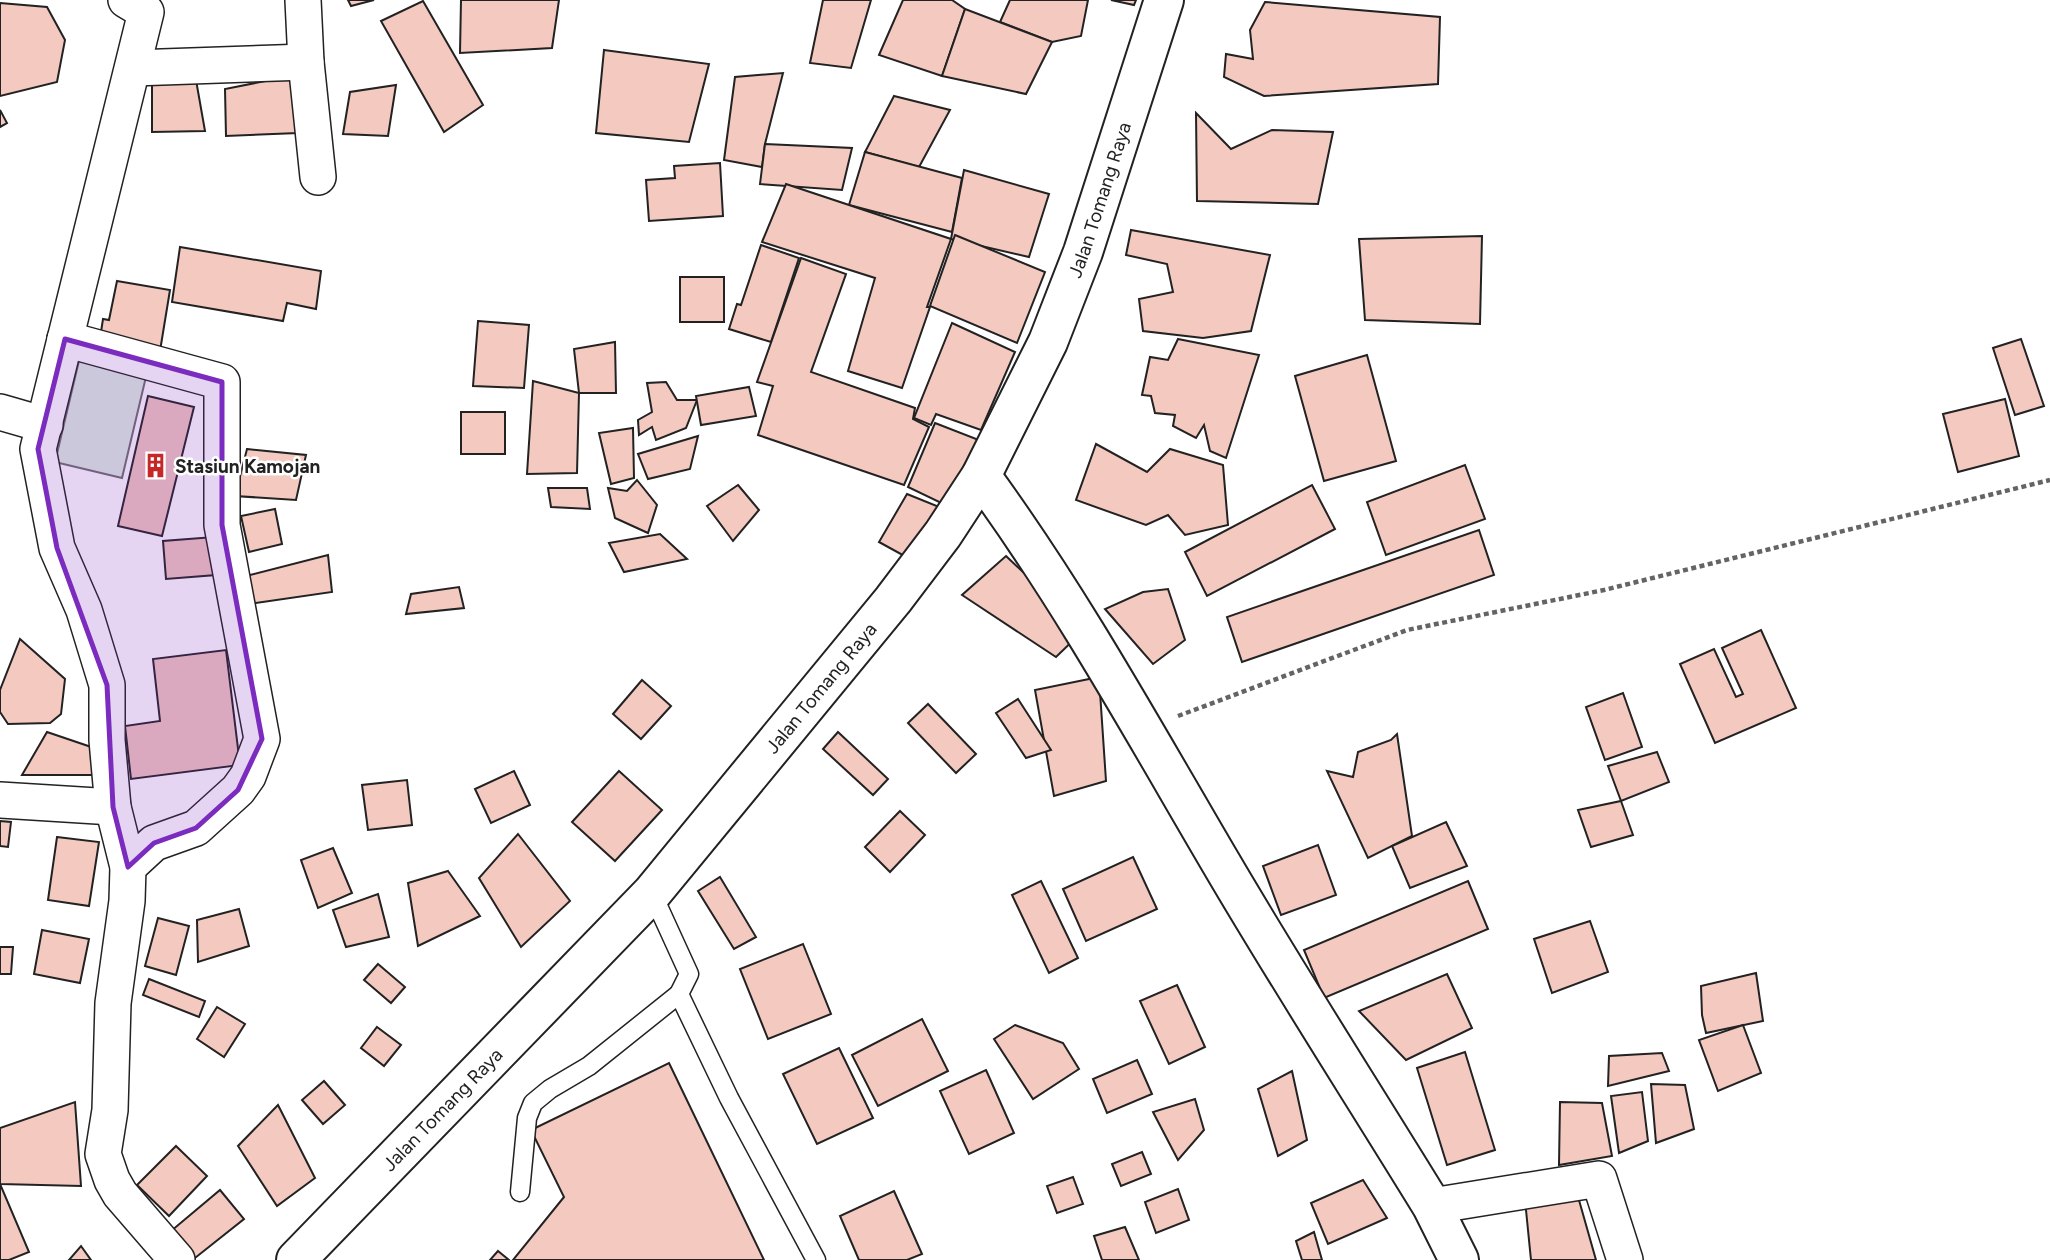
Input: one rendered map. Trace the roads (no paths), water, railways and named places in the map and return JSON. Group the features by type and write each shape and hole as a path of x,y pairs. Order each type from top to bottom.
{"main road":[{"name":"Jalan Tomang Raya","path":"296,1260 648,898 943,534 981,476 1048,342 1073,278 1164,0"},
{"path":"981,476 1020,530 1093,643 1229,877 1432,1206 1459,1260"}],"street":[{"path":"303,0 306,62 318,177"},
{"path":"145,4 132,68 38,449 57,548 84,610 107,685 107,740 113,807 128,867 127,901 113,1003 110,1110 103,1154 111,1180 120,1194 177,1260"},
{"path":"132,68 306,62"},
{"path":"65,339 222,382 222,525 262,739 248,775 238,790 196,828 154,843 128,867"},
{"path":"0,412 45,425"},
{"path":"0,800 113,807"},
{"path":"1432,1206 1600,1179 1625,1260"}],"lane":[{"path":"648,898 681,990 729,1098 816,1260"},
{"path":"520,1192 527,1118 533,1104 550,1089 589,1066 681,990"}],"place":[{"name":"Stasiun Kamojan","path":"155,466"}]}
